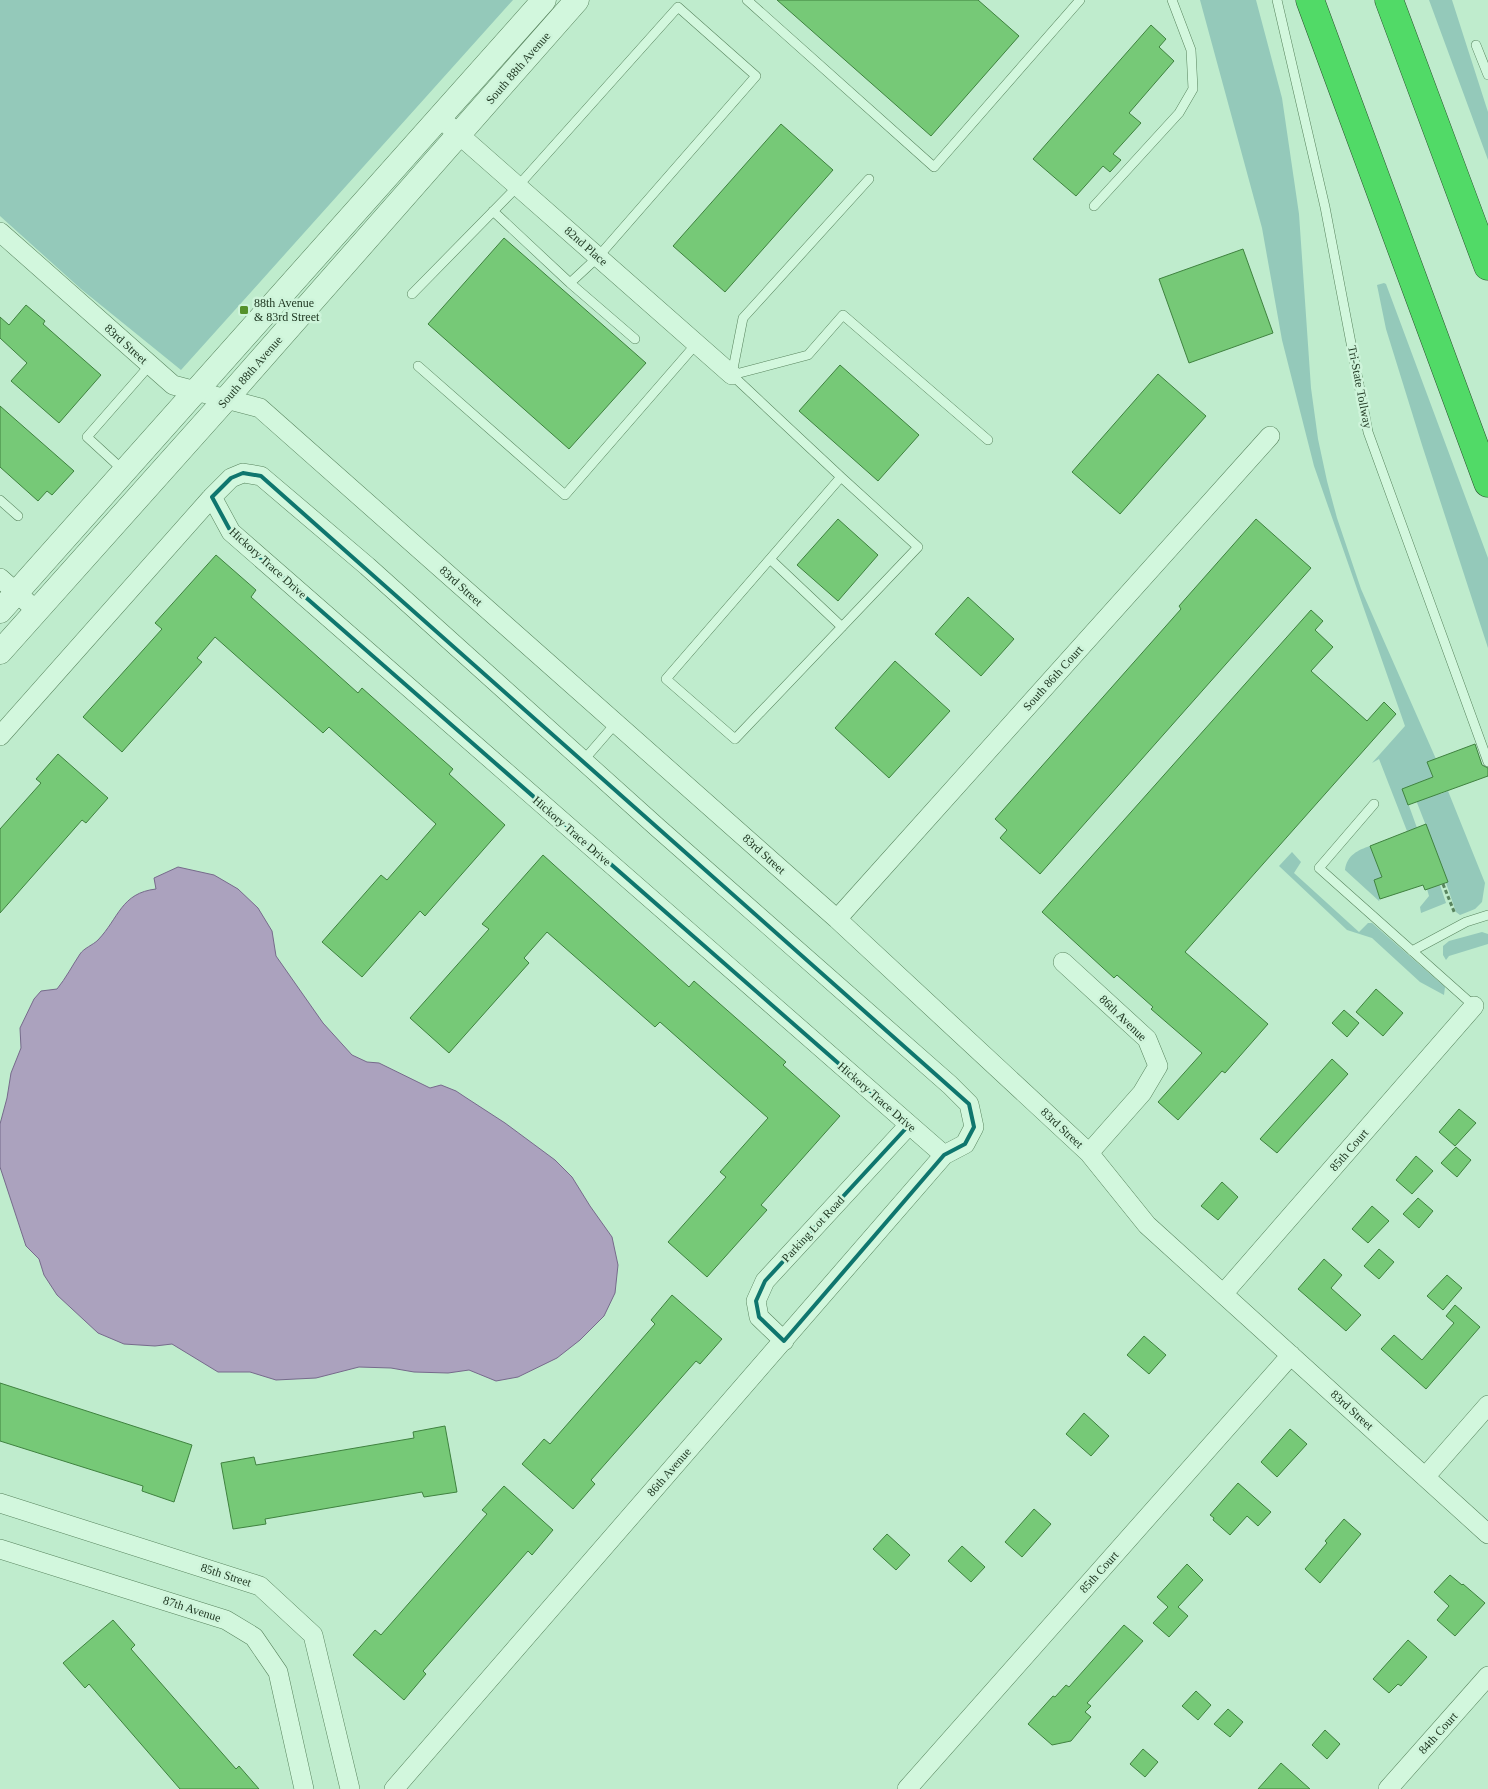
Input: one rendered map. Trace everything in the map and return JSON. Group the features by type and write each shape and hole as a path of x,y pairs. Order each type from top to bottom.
{"highway":[{"path":"1310,0 1488,483"},
{"path":"1389,0 1488,266"}],"street":[{"name":"South 88th Avenue","path":"0,610 8,585 124,471 544,0"},
{"name":"South 88th Avenue","path":"0,652 578,0"},
{"name":"82nd Place","path":"439,118 732,374"},
{"name":"83rd Street","path":"0,232 173,385 260,408 837,919 1089,1153 1147,1225 1488,1534"},
{"name":"South 86th Court","path":"837,919 1270,436"},
{"name":"86th Avenue","path":"0,736 231,478 243,473 261,476 367,566 583,761 950,1085 969,1104 974,1127 965,1144 944,1155 394,1789"},
{"name":"Hickory Trace Drive","path":"212,497 231,532 944,1155"},
{"path":"8,585 37,611"},
{"name":"86th Avenue","path":"1062,962 1147,1039 1158,1066 1142,1093 1089,1153"},
{"name":"85th Court","path":"1223,1294 1474,1006"},
{"name":"Parking Lot Road","path":"784,1341 759,1317 756,1301 765,1281 909,1124"},
{"name":"85th Court","path":"907,1789 1291,1355"},
{"path":"1425,1476 1488,1405"},
{"name":"85th Street","path":"0,1503 260,1586 313,1635 350,1789"},
{"name":"87th Avenue","path":"0,1549 226,1620 254,1636 278,1672 304,1789"},
{"name":"84th Court","path":"1388,1789 1488,1676"}],"lane":[{"path":"747,0 934,167 1080,0"},
{"path":"1094,206 1179,113 1193,89 1191,50 1172,0"},
{"name":"Tri-State Tollway","path":"1277,0 1325,207 1368,432 1488,762"},
{"path":"412,294 518,186 678,7 756,76 598,257 570,283"},
{"path":"1476,45 1488,75"},
{"path":"732,374 743,318 869,179"},
{"path":"493,211 570,283 635,339"},
{"path":"732,374 808,355 842,315 988,440"},
{"path":"418,366 565,495 697,343"},
{"path":"124,471 87,437 150,365"},
{"path":"732,374 918,547 735,739 666,679 841,477"},
{"path":"0,500 18,516"},
{"path":"770,559 842,627"},
{"path":"583,761 616,723"},
{"path":"1374,804 1319,868 1474,1006"},
{"path":"1412,951 1459,926 1488,915"}],"path":[{"path":"1443,884 1459,926"}],"highlighted area":[{"path":"243,473 261,476 969,1104 974,1127 965,1144 944,1155 784,1341 759,1317 756,1301 765,1281 909,1125 231,532 212,497 231,478"}],"shaded area":[{"path":"0,0 513,0 181,370 81,289 0,216"},
{"path":"1200,0 1256,0 1282,98 1299,214 1311,388 1318,439 1327,481 1337,518 1361,589 1436,759 1428,762 1433,777 1403,789 1417,828 1407,831 1379,759 1372,763 1405,726 1314,466 1282,340 1262,228"},
{"path":"1429,0 1452,0 1488,112 1488,160"},
{"path":"1386,284 1488,558 1488,648 1386,329 1377,285"},
{"path":"1437,786 1440,794 1448,791 1485,883 1482,902 1475,909 1460,915 1456,912 1446,883 1448,882 1414,795"},
{"path":"1370,846 1382,877 1374,880 1379,901 1345,870 1348,860 1357,851"},
{"path":"1292,852 1301,862 1294,873 1359,932 1368,923 1372,923 1445,987 1444,995 1420,982 1372,938 1347,930 1279,866"},
{"path":"178,867 214,875 238,889 258,908 272,931 276,956 323,1023 352,1055 367,1062 379,1063 430,1088 441,1085 456,1091 505,1123 555,1160 572,1177 612,1237 618,1265 615,1293 604,1316 580,1340 557,1358 518,1377 496,1381 469,1370 448,1373 359,1367 316,1378 276,1380 250,1372 218,1372 172,1344 155,1346 124,1344 98,1333 57,1295 44,1275 39,1259 26,1246 0,1167 0,1124 11,1073 21,1048 20,1028 34,999 41,991 57,989 80,954 98,940 128,901 144,891 156,889 154,878"},
{"path":"1440,885 1446,903 1421,913 1420,907 1429,896 1427,889"},
{"path":"1482,932 1488,934 1488,944 1449,956 1446,960 1443,955 1443,946 1449,941"}],"building":[{"path":"777,0 978,0 1019,36 931,136"},
{"path":"1151,25 1166,39 1159,47 1174,61 1129,113 1141,123 1113,154 1121,160 1110,172 1103,166 1076,196 1033,159"},
{"path":"781,124 833,170 725,292 673,246"},
{"path":"504,238 646,363 569,449 428,324"},
{"path":"1243,249 1273,333 1189,363 1159,279"},
{"path":"26,305 45,321 43,324 101,375 59,423 11,381 27,363 0,338 0,317 9,325"},
{"path":"840,365 919,435 878,481 799,411"},
{"path":"1158,374 1206,416 1120,514 1072,472"},
{"path":"0,406 74,471 52,495 47,491 38,501 0,467"},
{"path":"838,519 878,555 838,601 797,565"},
{"path":"1256,519 1311,568 1040,874 1000,838 1007,830 995,819 1181,609 1179,606"},
{"path":"216,555 256,590 251,597 358,693 362,688 453,769 449,774 505,825 425,916 420,911 362,977 322,942 381,875 387,880 436,824 329,727 323,733 215,637 197,658 202,662 122,752 83,717 162,629 155,623"},
{"path":"968,597 1014,639 981,676 935,634"},
{"path":"1311,610 1323,621 1315,630 1333,647 1311,671 1367,721 1384,702 1396,714 1185,952 1268,1024 1225,1073 1222,1071 1178,1120 1158,1102 1202,1053 1151,1009 1153,1007 1117,975 1114,978 1042,912"},
{"path":"895,661 950,711 889,778 835,728"},
{"path":"1475,744 1482,765 1488,768 1488,776 1408,805 1402,789 1433,777 1427,762"},
{"path":"58,754 108,798 86,823 82,820 0,913 0,829 41,783 36,779"},
{"path":"1426,824 1448,882 1425,890 1423,885 1380,899 1374,880 1382,877 1370,846"},
{"path":"543,855 689,987 694,981 786,1062 783,1065 840,1116 761,1205 767,1210 707,1277 668,1242 726,1177 720,1172 768,1118 660,1022 655,1027 547,932 524,958 529,963 449,1053 410,1018 489,929 482,924"},
{"path":"1376,989 1403,1013 1383,1036 1356,1012"},
{"path":"1344,1010 1359,1023 1347,1037 1332,1023"},
{"path":"1332,1059 1348,1074 1277,1153 1260,1139"},
{"path":"1459,1109 1476,1123 1455,1146 1439,1132"},
{"path":"1456,1147 1471,1160 1457,1177 1441,1163"},
{"path":"1416,1156 1433,1171 1412,1194 1396,1180"},
{"path":"1222,1182 1238,1197 1218,1220 1201,1206"},
{"path":"1418,1198 1433,1211 1419,1228 1403,1214"},
{"path":"1372,1206 1389,1221 1368,1243 1352,1229"},
{"path":"1379,1249 1394,1262 1379,1279 1364,1266"},
{"path":"1324,1259 1342,1275 1331,1288 1361,1315 1346,1331 1298,1289"},
{"path":"1447,1275 1462,1288 1443,1310 1427,1296"},
{"path":"672,1295 722,1339 700,1364 696,1361 591,1480 595,1484 573,1509 522,1464 544,1439 550,1444 655,1324 651,1320"},
{"path":"1455,1305 1480,1327 1426,1389 1381,1349 1394,1335 1422,1360 1454,1323 1446,1316"},
{"path":"1144,1336 1166,1355 1149,1374 1127,1355"},
{"path":"0,1383 192,1445 174,1502 142,1491 143,1486 0,1441"},
{"path":"1084,1413 1109,1436 1091,1456 1066,1434"},
{"path":"445,1426 457,1492 424,1497 422,1492 265,1519 266,1524 233,1529 221,1463 254,1457 256,1465 414,1438 413,1432"},
{"path":"1290,1429 1307,1444 1277,1477 1261,1462"},
{"path":"1238,1483 1271,1512 1258,1526 1247,1516 1230,1535 1210,1515"},
{"path":"504,1486 553,1530 532,1555 528,1551 423,1671 426,1674 404,1700 353,1655 375,1630 381,1635 487,1514 482,1510"},
{"path":"1034,1509 1051,1524 1022,1557 1005,1542"},
{"path":"1344,1519 1361,1534 1320,1583 1305,1569"},
{"path":"887,1534 910,1555 896,1570 873,1549"},
{"path":"962,1546 985,1567 971,1582 948,1561"},
{"path":"1187,1564 1203,1580 1178,1607 1188,1616 1169,1637 1153,1623 1168,1607 1157,1597"},
{"path":"1450,1575 1485,1603 1455,1636 1437,1620 1449,1606 1434,1592"},
{"path":"113,1620 135,1645 131,1649 236,1769 239,1766 259,1789 180,1789 89,1684 85,1688 63,1663"},
{"path":"1124,1625 1143,1641 1087,1703 1091,1706 1085,1712 1091,1717 1071,1741 1052,1745 1028,1724 1053,1696 1055,1697 1066,1685 1069,1687"},
{"path":"1408,1640 1427,1657 1401,1686 1398,1684 1389,1693 1373,1679"},
{"path":"1196,1691 1211,1705 1198,1720 1182,1706"},
{"path":"1228,1709 1243,1722 1230,1737 1214,1724"},
{"path":"1325,1730 1340,1744 1327,1759 1312,1745"},
{"path":"1143,1749 1158,1762 1145,1777 1130,1764"},
{"path":"1281,1763 1310,1789 1258,1789"}],"place":[{"name":"88th Avenue & 83rd Street","path":"244,310"}]}
